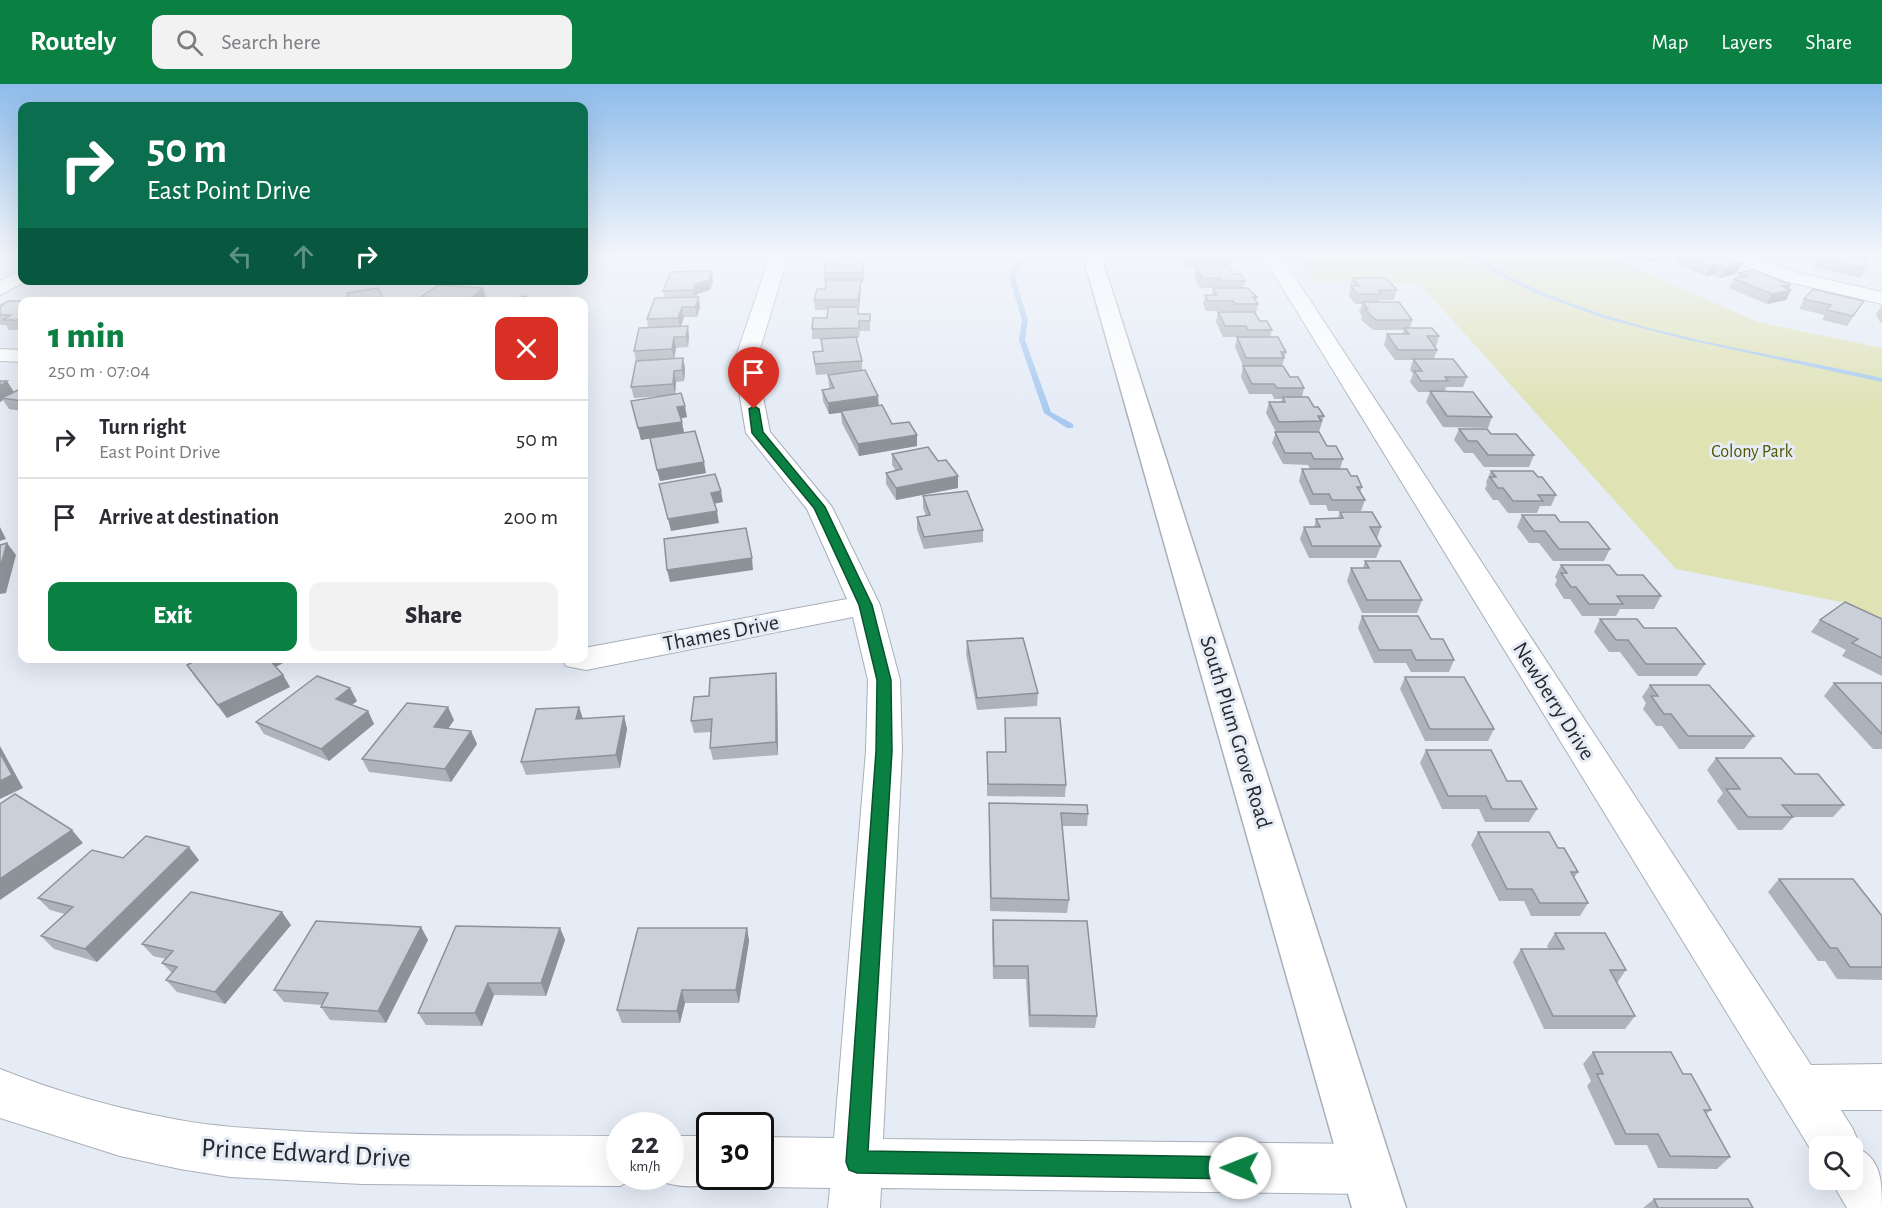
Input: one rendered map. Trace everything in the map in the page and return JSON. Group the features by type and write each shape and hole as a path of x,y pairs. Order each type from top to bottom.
{"street":[{"path":"763,308 746,362 758,433 819,507 865,605 884,680 884,751 855,1185"},
{"name":"South Plum Grove Road","path":"1108,308 1373,1189"},
{"name":"Newberry Drive","path":"1305,308 1830,1136"},
{"path":"0,355 18,356"},
{"name":"Thames Drive","path":"588,659 865,605"},
{"path":"1800,1088 1882,1087"},
{"name":"Prince Edward Drive","path":"0,1092 14,1100 120,1132 180,1145 230,1152 362,1159 606,1161"},
{"path":"774,1165 855,1185 1373,1189"},
{"path":"1863,1188 1876,1208"}],"green space":[{"name":"Colony Park","path":"1442,308 1727,308 1758,322 1882,348 1882,628 1851,604 1676,569"}],"building":[{"path":"0,308 18,308 18,320 3,320 11,315 0,315"},
{"path":"651,308 681,308 678,318 647,319"},
{"path":"828,308 858,308 858,314 870,314 870,321 859,321 859,328 812,329 813,318 827,318"},
{"path":"1404,308 1412,320 1376,320 1364,309"},
{"path":"1828,308 1859,308 1853,316 1827,310"},
{"path":"1218,312 1254,312 1260,321 1267,321 1272,330 1248,330 1246,326 1225,326"},
{"path":"688,326 686,337 674,337 672,349 634,351 639,328"},
{"path":"1404,328 1432,328 1439,336 1427,336 1437,350 1398,350 1387,334 1409,334"},
{"path":"856,337 862,361 815,364 813,352 823,351 821,339"},
{"path":"1237,337 1278,337 1286,352 1281,352 1284,358 1246,358"},
{"path":"683,358 682,370 674,371 673,384 631,387 636,361"},
{"path":"1413,359 1453,359 1467,377 1445,377 1448,381 1421,381 1414,371 1422,371"},
{"path":"1243,366 1283,366 1290,377 1298,377 1304,388 1277,388 1274,384 1252,384"},
{"path":"865,370 878,396 828,403 822,390 834,388 828,375"},
{"path":"18,390 18,400 2,398"},
{"path":"1430,391 1473,392 1492,417 1447,416"},
{"path":"681,393 685,406 677,407 682,422 638,428 631,401"},
{"path":"1283,397 1308,397 1314,407 1318,407 1324,416 1318,416 1321,421 1279,422 1269,402 1285,402"},
{"path":"882,405 892,424 909,422 917,435 858,444 841,411"},
{"path":"1459,429 1487,429 1491,434 1516,434 1534,455 1488,455 1477,441 1468,441"},
{"path":"695,431 704,462 657,470 650,438"},
{"path":"1275,432 1319,432 1327,446 1336,446 1343,459 1314,459 1311,453 1285,453"},
{"path":"928,447 938,461 946,460 958,476 896,488 886,473 902,469 892,454"},
{"path":"1302,469 1347,469 1351,476 1357,476 1362,487 1357,487 1365,500 1332,500 1329,494 1313,494"},
{"path":"1491,471 1533,471 1538,477 1542,477 1556,495 1538,495 1543,501 1513,501 1503,488 1498,488 1490,477 1496,477"},
{"path":"715,474 721,491 711,493 717,511 668,519 659,484"},
{"path":"967,491 983,530 924,537 917,517 930,515 923,496"},
{"path":"1340,512 1372,512 1381,527 1370,527 1381,546 1312,546 1304,527 1320,527 1316,519 1343,518"},
{"path":"1522,515 1555,515 1560,522 1588,522 1610,549 1559,549 1545,531 1534,531"},
{"path":"746,528 752,558 667,570 664,539"},
{"path":"7,543 0,568 0,545"},
{"path":"1365,561 1400,561 1422,600 1367,600 1351,568 1369,568"},
{"path":"1561,565 1609,565 1617,575 1643,575 1661,596 1617,596 1623,604 1589,604 1576,587 1571,587 1561,573 1567,573"},
{"path":"1845,602 1882,619 1882,658 1852,643 1858,639 1820,620"},
{"path":"1362,616 1418,616 1431,639 1443,639 1454,660 1416,660 1411,650 1379,650"},
{"path":"1600,619 1637,619 1644,628 1676,628 1705,664 1646,664 1628,640 1616,640"},
{"path":"1023,638 1038,693 977,698 967,641"},
{"path":"191,663 272,663 283,675 218,705 187,665"},
{"path":"776,673 776,742 710,748 712,719 691,721 694,697 709,696 710,678"},
{"path":"317,676 350,688 336,699 368,711 321,749 256,722"},
{"path":"1405,677 1464,677 1494,729 1430,729"},
{"path":"1834,683 1882,683 1882,734"},
{"path":"1650,685 1709,685 1754,736 1688,736 1671,714 1664,714 1651,696 1658,696"},
{"path":"407,703 448,707 434,727 471,731 445,769 362,759"},
{"path":"579,707 576,719 624,716 616,755 521,762 536,709"},
{"path":"1005,718 1060,718 1066,785 988,784 987,752 1006,752"},
{"path":"1426,750 1491,750 1507,781 1521,781 1537,809 1492,809 1486,796 1448,796"},
{"path":"0,753 12,775 0,781"},
{"path":"1716,758 1781,758 1795,774 1818,774 1844,805 1782,805 1793,817 1748,817 1726,789 1740,789"},
{"path":"15,794 72,830 0,879 0,804"},
{"path":"989,803 1087,805 1088,814 1061,813 1069,900 991,898"},
{"path":"1478,832 1549,832 1558,848 1564,848 1578,872 1571,872 1588,903 1540,903 1532,889 1507,889"},
{"path":"146,836 189,847 85,949 41,936 73,907 38,898 92,850 123,858"},
{"path":"1779,879 1853,879 1882,916 1882,967 1850,967 1837,948 1830,948"},
{"path":"191,892 282,912 215,992 166,980 177,967 162,963 173,951 142,944"},
{"path":"993,920 1087,921 1097,1016 1030,1015 1028,966 994,966"},
{"path":"316,921 421,927 378,1011 321,1007 328,993 274,990"},
{"path":"456,926 560,928 541,983 488,983 475,1013 418,1013"},
{"path":"638,928 747,928 736,990 682,990 677,1011 617,1010"},
{"path":"1555,933 1605,933 1626,970 1610,970 1635,1016 1553,1016 1521,949 1564,949"},
{"path":"1593,1052 1671,1052 1683,1074 1691,1074 1711,1110 1704,1110 1730,1157 1670,1156 1658,1134 1626,1134 1597,1074 1603,1074"},
{"path":"1654,1199 1748,1199 1753,1208 1658,1208"}],"waterway":[{"path":"1022,308 1025,320 1022,340 1048,413 1070,426"},
{"path":"1580,308 1644,328 1882,380"}],"route":[{"path":"754,409 758,433 819,507 865,605 884,680 884,751 857,1162 1240,1168"}]}
